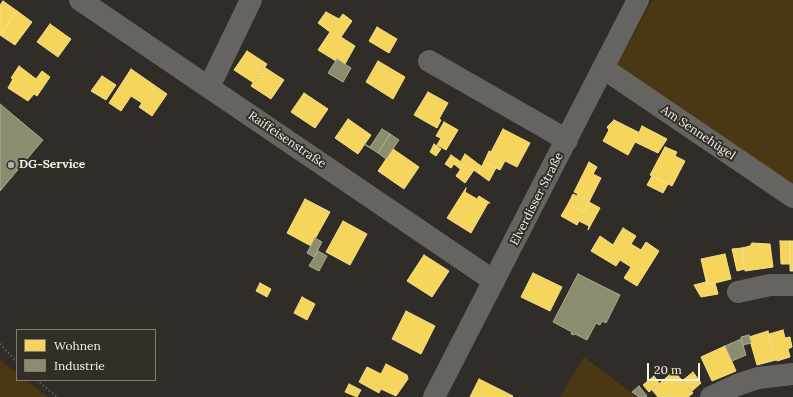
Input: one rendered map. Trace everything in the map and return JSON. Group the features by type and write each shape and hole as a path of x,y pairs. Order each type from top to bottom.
{"main road":[{"name":"Elverdisser Straße","path":"434,397 638,0"}],"street":[{"name":"Raiffeisenstraße","path":"80,0 494,281"},
{"path":"209,87 251,0"},
{"path":"429,61 567,140"},
{"name":"Am Sennehügel","path":"603,68 793,197"},
{"path":"738,292 770,286 793,285"},
{"path":"712,397 737,385 758,378 793,374"}],"path":[{"path":"0,344 16,361"},
{"path":"38,381 57,397"}],"shaded area":[{"path":"652,0 793,0 793,190 615,69"},
{"path":"584,357 637,397 560,397"},
{"path":"0,360 16,372 16,381 27,381 48,397 0,397"}],"building: Wohnen":[{"path":"3,1 17,11 0,35 0,5"},
{"path":"17,11 32,22 15,45 0,35"},
{"path":"326,12 339,19 343,14 352,21 341,37 355,46 345,64 337,59 336,61 318,50 330,32 318,23"},
{"path":"50,24 71,39 58,57 37,42"},
{"path":"377,27 397,39 389,53 369,41"},
{"path":"247,51 267,64 254,83 234,70"},
{"path":"378,61 405,77 393,99 366,82"},
{"path":"19,66 36,79 42,71 50,77 37,96 34,94 28,101 8,88 13,79 11,78"},
{"path":"264,67 284,80 271,99 251,86"},
{"path":"131,69 167,94 152,116 139,107 142,103 131,96 121,111 109,103"},
{"path":"102,76 116,85 106,100 91,91"},
{"path":"428,92 448,103 439,119 441,120 437,128 414,115"},
{"path":"304,93 328,109 315,128 291,112"},
{"path":"348,119 371,135 358,154 335,138"},
{"path":"614,120 640,133 628,155 603,141 609,130 607,127"},
{"path":"444,122 458,130 446,150 437,145 441,138 436,136"},
{"path":"642,126 667,139 658,153 635,142"},
{"path":"503,129 530,143 517,167 505,161 500,170 484,162"},
{"path":"434,144 441,149 436,156 430,152"},
{"path":"665,147 677,152 675,156 685,161 672,186 650,175"},
{"path":"393,149 419,167 404,189 378,171"},
{"path":"465,154 481,166 478,173 461,161"},
{"path":"451,155 464,164 460,169 454,164 451,168 445,164"},
{"path":"484,162 496,168 489,181 478,173"},
{"path":"589,162 597,167 593,174 601,178 584,212 568,204 573,194 577,196 578,194 574,192"},
{"path":"464,164 474,170 465,183 456,176"},
{"path":"652,176 668,184 663,193 647,185"},
{"path":"466,188 465,192 477,199 479,196 490,203 488,203 471,233 447,218"},
{"path":"305,199 330,212 311,246 287,233"},
{"path":"589,202 600,208 588,230 589,226 579,221 577,225 561,216 568,204 584,212"},
{"path":"343,221 367,234 350,265 326,252"},
{"path":"623,228 636,236 631,244 641,250 646,242 659,251 637,286 624,278 631,267 620,260 616,266 591,251 600,236 613,245"},
{"path":"780,241 790,241 790,264 781,264"},
{"path":"790,241 793,241 793,271 790,271"},
{"path":"752,243 770,244 773,267 745,271 742,248 750,246"},
{"path":"742,248 745,269 737,271 732,249"},
{"path":"725,254 731,279 707,285 701,259"},
{"path":"424,255 449,271 432,297 407,281"},
{"path":"533,273 562,287 550,311 521,297"},
{"path":"706,282 707,285 715,283 718,294 701,297 694,285"},
{"path":"260,283 271,289 267,297 256,291"},
{"path":"302,297 315,304 307,320 294,313"},
{"path":"406,311 435,326 421,354 392,339"},
{"path":"783,330 785,338 790,337 792,347 788,349 790,357 777,361 769,334"},
{"path":"768,331 776,360 757,365 749,337"},
{"path":"725,346 736,371 712,381 701,357"},
{"path":"386,364 407,375 408,379 396,396 381,389 379,393 359,382 367,367 381,374"},
{"path":"674,371 693,393 688,397 658,397 652,390"},
{"path":"693,372 701,383 691,392 682,381"},
{"path":"654,376 659,383 649,392 643,385"},
{"path":"479,379 513,396 470,397"},
{"path":"349,384 361,390 357,397 345,392"}],"building: Industrie":[{"path":"337,59 351,68 343,82 328,73"},
{"name":"DG-Service","path":"0,104 43,140 0,191"},
{"path":"382,129 390,134 378,153 364,144 370,147"},
{"path":"390,134 399,140 386,159 378,153"},
{"path":"315,238 322,242 314,257 307,253"},
{"path":"318,251 327,256 319,271 309,266"},
{"path":"578,274 620,295 606,323 602,321 600,325 596,323 587,340 575,334 571,334 572,332 553,322"},
{"path":"749,335 751,343 743,345 741,337"},
{"path":"741,339 746,355 732,361 725,346"},
{"path":"639,386 647,396 646,397 639,397 632,392"}],"place":[{"name":"DG-Service","path":"11,165"}]}
